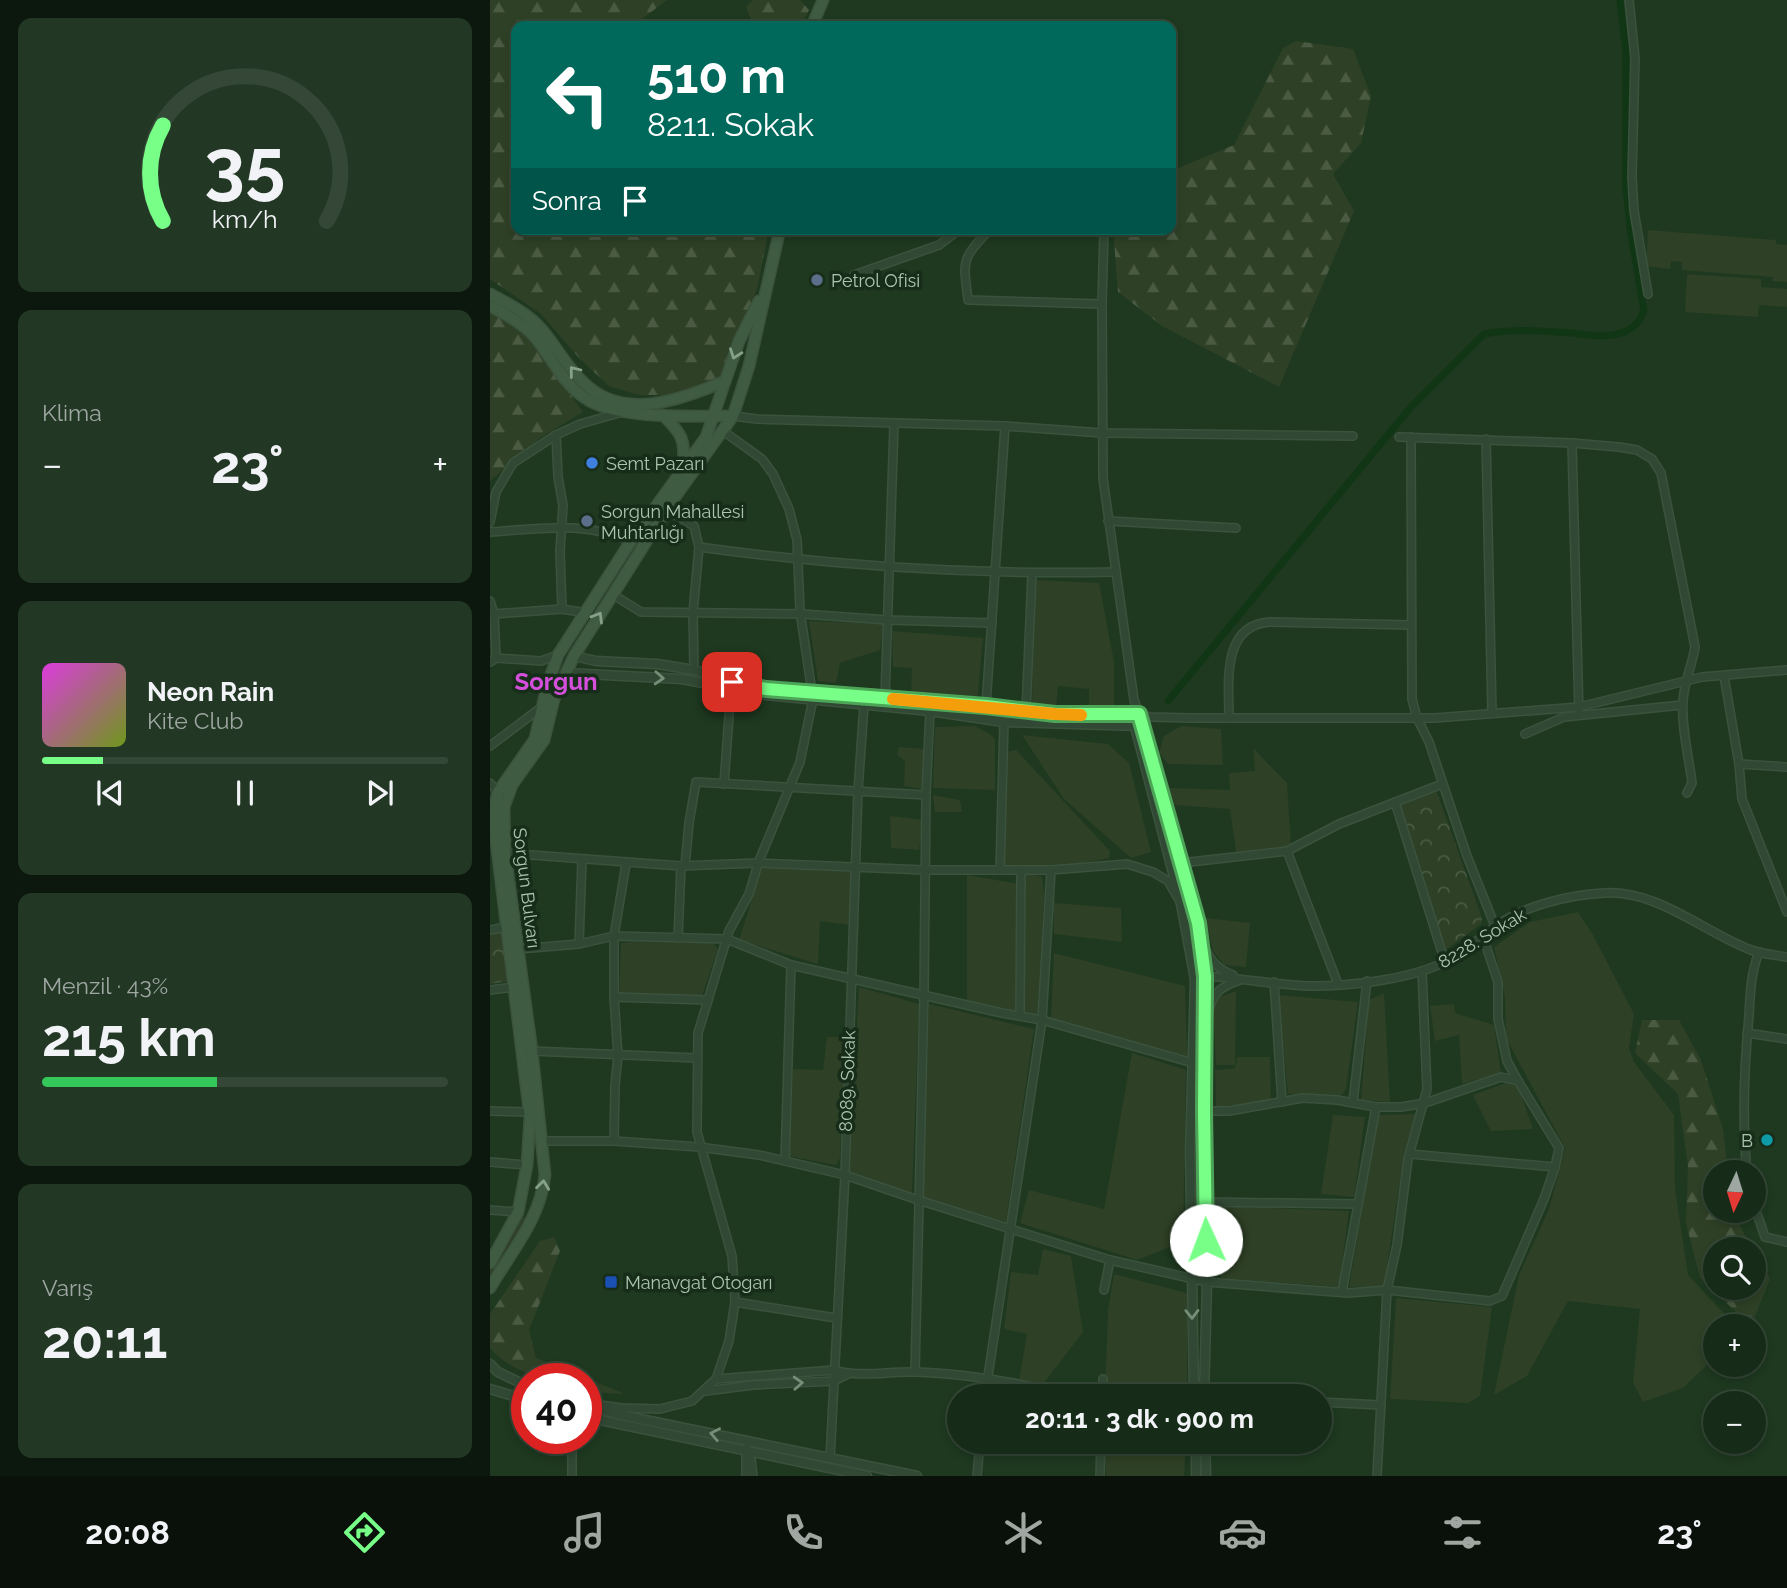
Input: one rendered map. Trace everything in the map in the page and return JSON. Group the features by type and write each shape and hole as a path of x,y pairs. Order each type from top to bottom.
{"main road":[{"path":"814,21 823,0"},
{"path":"498,792 531,748 551,671 558,655 631,541 706,437 739,341 767,284 779,235"},
{"name":"Sorgun Bulvarı","path":"490,1288 536,1213 543,1195 542,1141 519,949 498,857 507,796 512,785 541,748 554,699 611,594 733,416 749,366 767,284"},
{"path":"490,294 541,329 582,382 603,397 630,403 660,403 725,381"},
{"path":"490,306 522,325 533,335 573,388 585,399 623,412 733,416"},
{"path":"725,381 741,391"},
{"path":"663,415 683,439 683,466"},
{"path":"558,655 575,656"},
{"path":"551,671 566,673"},
{"name":"Sorgun Bulvarı","path":"490,1263 518,1212 527,1165 529,1112 494,819 498,792"},
{"path":"527,1165 544,1162"},
{"path":"518,1212 536,1213"}],"street":[{"path":"1629,0 1635,58 1632,177 1634,211 1648,294"},
{"path":"854,275 939,245 952,235"},
{"path":"985,235 965,259 968,300 1102,304"},
{"path":"1104,235 1103,478 1136,714 1207,955 1220,970 1244,979"},
{"path":"490,522 496,492 513,463 556,435 580,424 623,412"},
{"path":"733,416 1102,432 1353,436"},
{"path":"884,698 894,424"},
{"path":"986,706 1005,426"},
{"path":"602,1406 660,1409 692,1401 716,1379 729,1340 735,1302 732,1256 699,1147 698,1033 727,939 749,894 758,863 800,762 813,696 800,611 797,540 789,509 773,474 762,459 723,431"},
{"path":"556,435 558,477 563,505 560,551 562,610"},
{"path":"1399,437 1572,443 1637,450 1652,459 1661,473 1695,647 1692,665 1685,681 1682,705 1692,783 1687,793"},
{"path":"1411,437 1412,699 1467,856 1495,926"},
{"path":"1486,439 1492,712"},
{"path":"1572,443 1579,711"},
{"path":"667,510 694,526 699,547 694,613 694,670"},
{"path":"1108,521 1236,528"},
{"path":"490,532 562,528 600,530 631,541"},
{"path":"699,547 889,566 1032,573 1115,572"},
{"path":"1026,711 1032,573"},
{"path":"611,594 641,612 802,614 992,623"},
{"path":"490,601 494,614 493,660 541,661 558,655"},
{"path":"494,614 562,610 586,613"},
{"path":"1229,718 1230,657 1234,645 1251,626 1270,622 1411,625"},
{"path":"575,656 596,661 657,664 694,670 766,689 864,705 1004,722 1139,725 1150,717"},
{"path":"541,661 551,671"},
{"path":"1525,734 1579,711 1685,681 1787,670"},
{"path":"566,673 682,679 731,689 813,696 884,698 1055,714 1136,714 1150,717 1417,718 1492,712 1579,711 1682,705"},
{"path":"1724,676 1742,799 1787,912"},
{"path":"724,784 731,689"},
{"name":"8089. Sokak","path":"830,1467 845,1175 858,791 864,705"},
{"path":"490,746 543,706"},
{"path":"915,1372 926,794 930,712"},
{"path":"1000,870 1004,722"},
{"path":"1139,725 1181,904 1195,979 1190,1153 1194,1384"},
{"path":"1739,764 1787,767"},
{"path":"678,938 683,866 696,782 926,794"},
{"path":"490,783 498,792"},
{"path":"1181,863 1287,852 1339,824 1442,784"},
{"path":"1395,802 1445,962"},
{"path":"1287,852 1338,984"},
{"path":"498,857 683,866 758,863 925,870 1051,870 1127,864 1153,872 1168,881 1181,904"},
{"path":"579,944 582,860"},
{"path":"614,1141 618,1056 614,936 626,864"},
{"path":"1020,1016 1021,870"},
{"path":"986,1384 1012,1230 1042,1020 1051,870"},
{"name":"8228. Sokak","path":"1205,976 1310,986 1367,981 1422,971 1463,953 1495,926 1521,912 1554,901 1604,893 1645,899 1759,952 1787,957"},
{"path":"1198,923 1205,976 1207,1282 1204,1384"},
{"path":"490,930 507,927"},
{"path":"519,949 579,944 614,936 727,939 791,965 1042,1020 1193,1063"},
{"path":"542,1141 614,1141 699,1147 759,1155 845,1175 1110,1259 1207,1282 1342,1293 1387,1290 1490,1301 1502,1296 1544,1199 1559,1148 1507,1061 1498,1019 1498,982 1483,937"},
{"path":"1747,1160 1745,1119 1747,1033 1752,977 1759,952"},
{"path":"785,1161 791,965"},
{"path":"1377,1476 1387,1290 1397,1245 1410,1154 1427,1089 1422,971"},
{"path":"1205,1025 1211,999 1223,986 1244,979"},
{"path":"1353,1102 1367,981"},
{"path":"1274,982 1282,1101"},
{"path":"490,990 514,987"},
{"path":"614,997 708,1000"},
{"path":"1747,1033 1787,1039"},
{"path":"532,1051 697,1058"},
{"path":"1204,1111 1229,1111 1282,1101 1321,1098 1376,1107 1401,1107 1425,1103 1501,1077 1518,1081"},
{"path":"1342,1293 1376,1107"},
{"path":"490,1111 529,1112"},
{"path":"1410,1154 1555,1167"},
{"path":"490,1162 527,1165"},
{"path":"1205,1202 1358,1204"},
{"path":"490,1210 518,1212"},
{"path":"1760,1223 1765,1237 1787,1242"},
{"path":"1104,1290 1110,1259"},
{"path":"735,1302 836,1318"},
{"path":"490,1364 498,1372 511,1378"},
{"path":"716,1379 834,1370 848,1374 915,1372 987,1377 1020,1384"},
{"path":"706,1391 753,1385 834,1381 848,1374"},
{"path":"1103,1379 1103,1384"},
{"path":"490,1389 511,1395"},
{"path":"1332,1403 1381,1405"},
{"path":"602,1409 745,1440 830,1467 917,1476"},
{"path":"602,1420 867,1476"},
{"path":"745,1440 746,1476"},
{"path":"746,1451 751,1459 753,1476"},
{"path":"572,1454 572,1476"},
{"path":"977,1476 980,1454"},
{"path":"1100,1476 1101,1454"},
{"path":"1196,1454 1196,1476"},
{"path":"1206,1454 1206,1476"}],"green space":[{"path":"490,0 667,0 642,21 511,21 511,235 768,235 757,289 720,377 670,395 639,395 609,386 579,358 541,314 490,279"},
{"path":"753,0 800,0 809,10 804,21 752,21 746,7"},
{"path":"1296,41 1353,49 1371,96 1361,143 1333,174 1354,211 1279,387 1162,326 1118,292 1113,235 1176,235 1176,169 1234,145 1283,48"},
{"path":"1648,230 1776,240 1776,244 1787,245 1787,282 1773,281 1773,277 1682,270 1682,262 1671,261 1670,269 1646,266"},
{"path":"1687,274 1761,279 1761,287 1787,289 1787,307 1759,305 1758,317 1685,312"},
{"path":"490,312 523,332 583,412 540,438 490,481"},
{"path":"1034,580 1099,583 1114,662 1114,709 1089,712 1089,689 1058,686 1056,710 1032,708"},
{"path":"809,621 883,624 880,650 840,663 836,683 818,681"},
{"path":"892,631 983,638 977,702 911,696 912,668 893,667"},
{"path":"975,726 995,739 995,790 933,788 935,727"},
{"path":"1181,726 1221,729 1223,765 1168,764 1159,753 1164,736"},
{"path":"1022,735 1108,744 1129,763 1151,852 1131,858 1064,799"},
{"path":"899,747 926,749 922,789 904,786 905,761 897,755"},
{"path":"1253,748 1287,783 1291,846 1236,852 1230,809 1174,805 1169,788 1230,790 1229,773 1255,771"},
{"path":"1016,750 1110,851 1109,858 1069,866 1003,870 1006,752"},
{"path":"1436,790 1482,918 1481,924 1444,951 1401,806"},
{"path":"933,795 960,800 962,812 935,812"},
{"path":"890,816 924,820 919,850 891,848"},
{"path":"762,868 852,872 850,925 820,921 818,964 739,940"},
{"path":"967,875 1020,884 1015,1011 967,1000"},
{"path":"1025,875 1042,877 1044,893 1039,1015 1025,1012"},
{"path":"1054,903 1121,908 1122,942 1054,934"},
{"path":"1578,912 1634,1014 1629,1048 1634,1062 1674,1115 1675,1189 1688,1275 1703,1291 1703,1300 1712,1300 1725,1314 1703,1314 1703,1369 1683,1388 1643,1402 1633,1383 1640,1309 1568,1301 1527,1376 1494,1395 1519,1275 1549,1209 1565,1148 1506,1038 1505,997 1494,947 1530,922"},
{"path":"1205,918 1250,923 1246,967 1224,965 1213,951"},
{"path":"501,932 510,981 490,984 490,934"},
{"path":"621,943 713,943 718,949 702,996 619,994"},
{"path":"1054,953 1185,986 1187,1057 1051,1020"},
{"path":"859,987 919,1004 912,1194 849,1171"},
{"path":"1236,991 1235,1065 1216,1065 1213,1005 1217,998"},
{"path":"1384,993 1390,1102 1361,1100 1369,1000"},
{"path":"1278,995 1358,1002 1346,1089 1340,1097 1288,1094"},
{"path":"929,1004 1034,1029 1006,1222 923,1197"},
{"path":"1454,1004 1455,1013 1494,1025 1501,1073 1462,1084 1459,1035 1435,1041 1430,1006"},
{"path":"1642,1020 1679,1020 1701,1060 1723,1129 1727,1160 1703,1160 1703,1223 1738,1223 1746,1237 1703,1237 1703,1281 1686,1223 1688,1166 1678,1094 1635,1053"},
{"path":"827,1037 845,1037 840,1158 836,1165 788,1156 793,1069 823,1070"},
{"path":"1132,1053 1186,1070 1183,1242 1137,1260 1020,1223 1029,1190 1104,1209"},
{"path":"1237,1057 1270,1057 1271,1101 1216,1107 1215,1070 1235,1068"},
{"path":"1506,1083 1518,1086 1533,1129 1491,1131 1473,1095"},
{"path":"1417,1114 1404,1154 1384,1286 1349,1287 1378,1115"},
{"path":"1333,1115 1365,1117 1354,1197 1321,1194"},
{"path":"1217,1206 1349,1211 1339,1287 1221,1278"},
{"path":"519,1217 530,1217 490,1279 490,1270"},
{"path":"554,1237 560,1251 529,1330 536,1358 548,1363 511,1363 511,1366 490,1348 490,1314 540,1241"},
{"path":"1043,1249 1071,1256 1083,1332 1044,1383 1019,1380 1027,1334 1004,1329 1011,1272 1038,1275"},
{"path":"1766,1272 1770,1279 1766,1289"},
{"path":"1114,1274 1187,1293 1187,1384 1105,1384 1108,1310"},
{"path":"1396,1298 1492,1307 1480,1396 1468,1403 1390,1399"},
{"path":"1723,1300 1762,1300 1756,1314 1738,1314"},
{"path":"602,1385 625,1394 602,1393"},
{"path":"1105,1454 1185,1454 1184,1476 1106,1476"}],"waterway":[{"path":"1168,701 1411,407 1484,334 1528,330 1606,336 1626,331 1639,320 1644,311 1626,187 1626,53 1620,0"}],"slow traffic":[{"path":"893,699 1081,715"}],"place":[{"name":"Petrol Ofisi","path":"817,280"},
{"name":"Semt Pazarı","path":"592,463"},
{"name":"Sorgun Mahallesi Muhtarlığı","path":"587,521"},
{"name":"B","path":"1767,1140"},
{"name":"Manavgat Otogarı","path":"611,1282"}],"district":[{"name":"Sorgun","path":"556,681"}],"route":[{"path":"732,682 766,689 1055,714 1139,714 1198,923 1205,976 1206,1240"}]}
